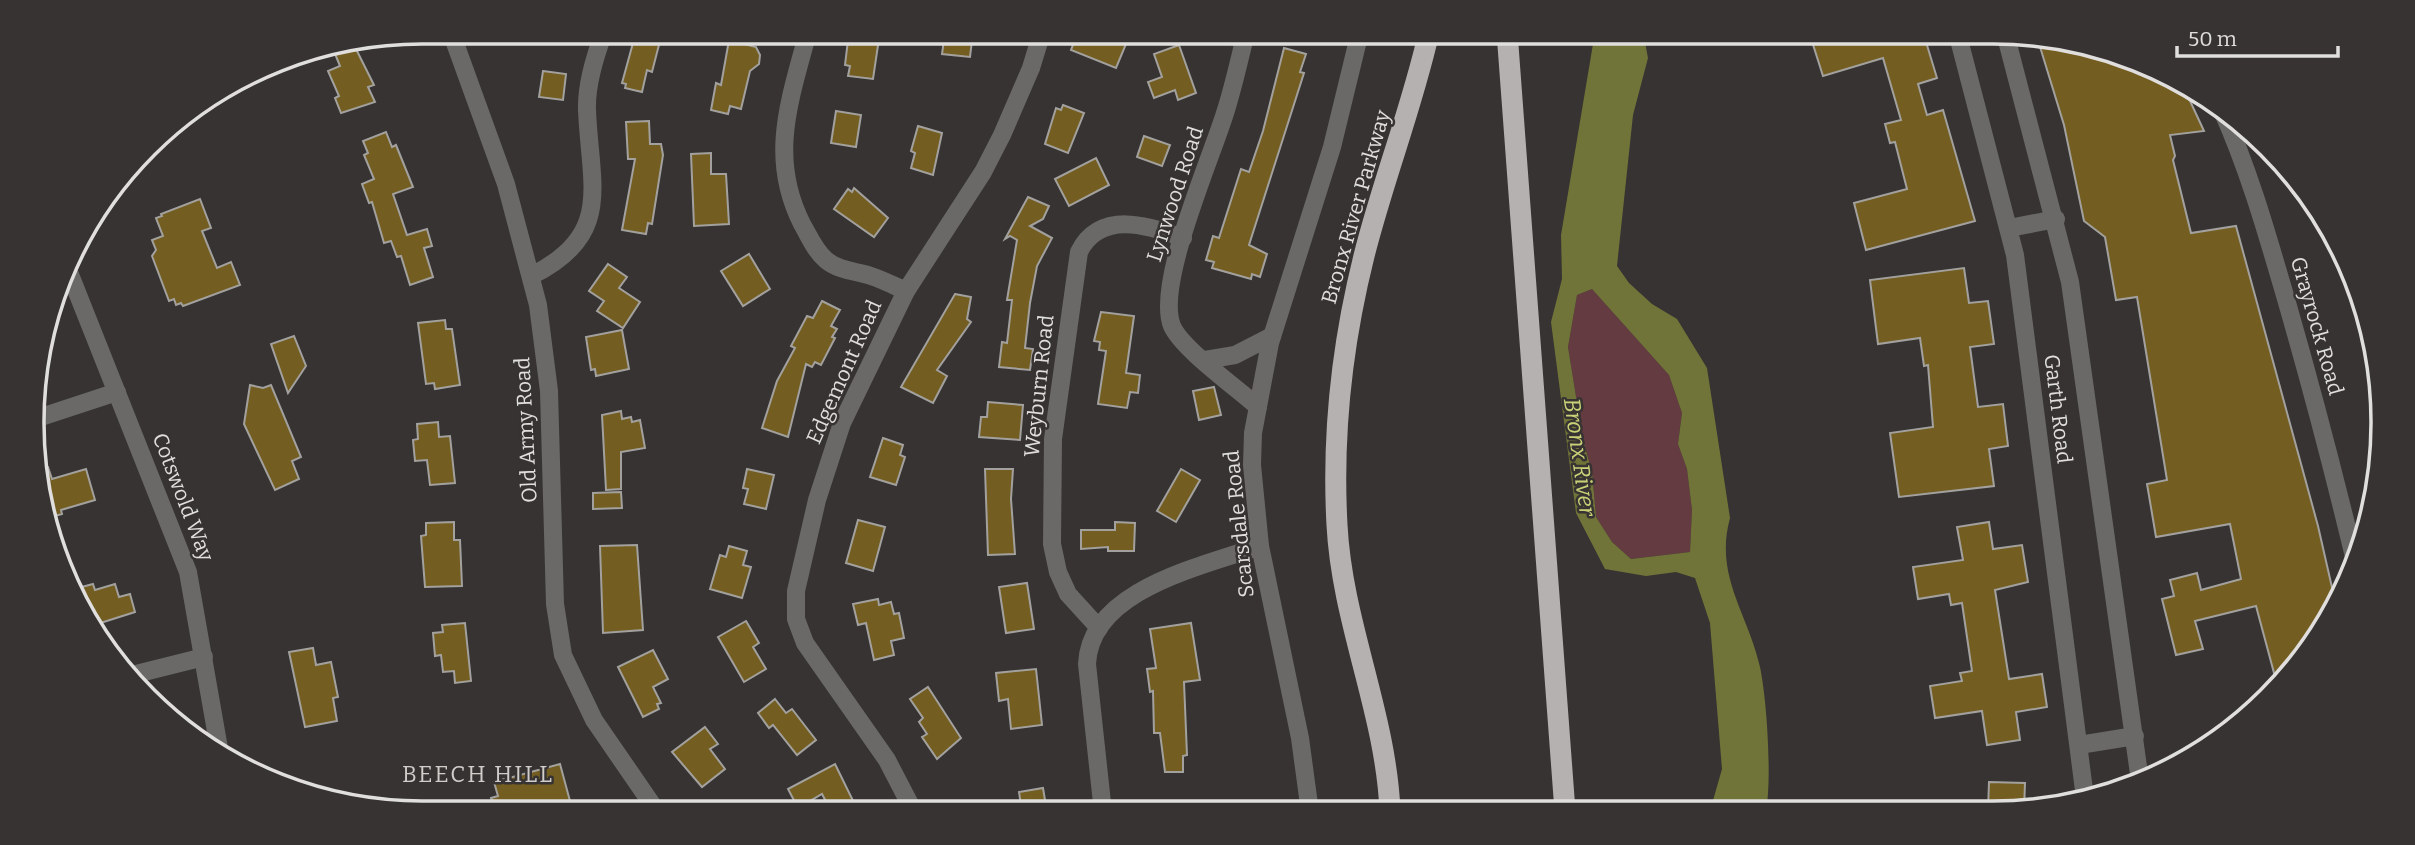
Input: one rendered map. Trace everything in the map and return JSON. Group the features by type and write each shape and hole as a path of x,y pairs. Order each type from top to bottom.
{"highway":[{"name":"Bronx River Parkway","path":"1389,801 1378,721 1353,631 1341,569 1336,448 1342,372 1356,292 1426,44"},
{"path":"1508,44 1564,801"}],"street":[{"name":"Old Army Road","path":"455,44 506,184 531,276 544,338 550,391 555,604 563,655 594,720 650,801"},
{"path":"531,276 573,248 590,220 594,183 588,94 601,44"},
{"path":"805,44 787,109 782,149 786,184 797,213 813,244 826,260 841,269 869,275 906,291"},
{"name":"Edgemont Road","path":"908,801 887,760 805,643 798,630 794,606 811,523 842,423 906,291 983,172 1018,102 1038,44"},
{"name":"Lynwood Road","path":"1243,44 1227,108 1171,281 1170,315 1172,325 1184,343 1258,407"},
{"name":"Scarsdale Road","path":"1309,801 1300,738 1260,546 1252,465 1253,433 1272,336 1332,147 1357,44"},
{"name":"Garth Road","path":"1960,44 2009,228 2084,790"},
{"name":"Garth Road","path":"2008,45 2056,219 2070,282 2139,771"},
{"name":"Grayrock Road","path":"2230,128 2244,158 2261,212 2306,369 2350,546"},
{"path":"2009,228 2056,219"},
{"name":"Weyburn Road","path":"1099,628 1068,594 1058,572 1052,544 1053,439 1079,251 1088,237 1113,225 1146,226 1183,238"},
{"name":"Cotswold Way","path":"72,281 188,572 218,741"},
{"path":"1205,360 1235,355 1272,336"},
{"path":"44,416 117,392"},
{"path":"1102,801 1087,664 1088,652 1099,628 1120,604 1137,592 1260,546"},
{"path":"139,673 204,657"},
{"path":"2079,745 2135,736"}],"shaded area":[{"path":"1592,289 1669,375 1682,413 1678,444 1687,469 1692,510 1690,552 1631,559 1612,542 1596,517 1592,472 1583,440 1568,347 1577,295"}],"water":[{"name":"Bronx River","path":"1593,44 1645,44 1648,58 1633,115 1617,266 1629,283 1652,304 1677,319 1707,368 1730,518 1726,539 1729,576 1755,647 1763,681 1769,760 1767,801 1713,801 1722,769 1710,623 1695,578 1676,572 1646,576 1605,569 1576,513 1551,322 1562,279 1561,235","holes":["1592,289 1669,375 1682,413 1678,444 1687,469 1692,510 1690,552 1631,559 1612,542 1596,517 1592,472 1583,440 1568,347 1577,295"]}],"building":[{"path":"633,44 659,44 652,72 647,70 642,92 625,88 626,84 622,83"},
{"path":"728,44 756,47 760,55 759,64 750,71 741,109 730,106 728,114 711,110 716,83 721,85"},
{"path":"848,44 878,44 873,79 848,76 850,66 845,65"},
{"path":"943,44 972,44 970,57 942,54"},
{"path":"1073,44 1126,44 1116,68 1071,50"},
{"path":"1813,44 1927,44 1937,78 1918,84 1927,115 1943,110 1975,221 1866,250 1854,203 1907,189 1895,142 1890,143 1885,124 1901,120 1883,58 1823,76"},
{"path":"1179,45 1196,93 1178,100 1175,90 1154,98 1148,82 1162,77 1154,54"},
{"path":"2040,47 2114,64 2182,94 2189,99 2204,131 2170,135 2175,156 2173,160 2191,233 2236,226 2318,526 2332,589 2307,633 2274,675 2256,606 2195,621 2203,649 2176,655 2162,599 2174,596 2170,580 2197,573 2201,590 2241,579 2230,524 2156,537 2147,484 2167,480 2137,297 2116,300 2105,237 2084,221 2064,125"},
{"path":"1284,48 1306,54 1300,72 1304,73 1249,245 1267,254 1260,277 1252,274 1251,279 1212,268 1214,262 1206,260 1213,236 1219,238 1241,169 1249,172 1263,131"},
{"path":"356,50 374,85 368,87 375,102 341,113 335,98 339,96 328,71 340,66 335,54"},
{"path":"543,71 566,74 563,100 539,97"},
{"path":"1063,105 1084,113 1068,153 1045,144 1056,108 1061,110"},
{"path":"836,111 861,115 856,147 831,143"},
{"path":"649,121 650,144 661,144 663,155 652,224 648,223 646,234 622,230 635,159 628,159 626,122"},
{"path":"918,126 942,133 933,175 911,168 915,153 911,151"},
{"path":"386,132 392,147 396,145 413,187 393,194 407,235 427,229 432,246 424,248 433,277 410,285 401,256 397,257 391,241 384,243 372,202 369,203 362,184 374,179 364,155 368,153 363,141"},
{"path":"1144,136 1170,145 1162,166 1137,157"},
{"path":"711,153 711,174 726,174 729,224 694,226 691,154"},
{"path":"1096,158 1109,185 1069,206 1055,179"},
{"path":"854,188 888,218 874,237 834,209 848,189 852,192"},
{"path":"1028,197 1049,206 1043,219 1030,226 1052,238 1037,266 1030,303 1025,348 1033,349 1030,370 999,367 1002,342 1007,343 1012,300 1007,300 1017,240 1010,236 1005,239"},
{"path":"200,199 211,228 202,231 217,268 231,262 240,285 183,306 181,303 176,305 174,299 169,301 152,256 156,250 152,240 163,236 156,218"},
{"path":"749,254 770,289 743,306 721,271"},
{"path":"608,264 627,277 619,288 640,302 623,328 597,311 604,301 589,291"},
{"path":"1964,268 1969,303 1988,301 1994,344 1970,347 1978,407 2003,404 2008,446 1989,449 1994,486 1899,497 1890,433 1933,427 1928,365 1924,366 1920,338 1878,344 1870,280"},
{"path":"955,294 971,297 967,319 971,322 937,370 947,376 933,403 901,387"},
{"path":"822,301 840,310 831,326 837,329 832,337 835,338 821,365 815,362 812,367 806,364 788,437 762,428 777,381 795,348 791,346 807,316 813,318"},
{"path":"1101,312 1134,316 1126,373 1140,375 1138,393 1130,392 1127,408 1098,404 1106,351 1099,350 1100,342 1094,341"},
{"path":"445,320 446,329 452,329 460,385 435,389 434,383 426,384 418,323"},
{"path":"622,330 629,369 596,376 595,369 591,370 586,337"},
{"path":"294,336 306,366 288,393 271,344"},
{"path":"250,385 263,388 271,385 301,457 292,461 299,479 275,490 244,424"},
{"path":"1214,387 1221,415 1199,420 1193,391"},
{"path":"988,402 1023,405 1020,440 979,437 981,417 987,417"},
{"path":"621,411 622,419 631,417 632,422 640,420 645,448 621,452 621,489 606,490 602,415"},
{"path":"438,422 439,437 450,436 455,483 430,485 427,460 415,461 413,440 418,439 417,424"},
{"path":"883,438 903,445 900,455 905,457 896,485 870,477"},
{"path":"47,467 52,479 86,469 95,500 61,510 62,514 56,516"},
{"path":"747,469 774,475 766,509 744,504 748,489 743,488"},
{"path":"985,469 1013,469 1011,499 1015,554 988,555"},
{"path":"1181,469 1200,480 1176,522 1157,511"},
{"path":"621,492 622,508 593,509 593,493"},
{"path":"858,520 885,527 873,571 846,563"},
{"path":"454,522 454,540 460,540 462,586 425,587 421,536 426,535 426,523"},
{"path":"1115,522 1135,523 1134,551 1108,551 1108,547 1081,549 1081,530 1115,530"},
{"path":"1989,522 1993,549 2022,545 2028,582 1995,590 2009,679 2042,674 2047,707 2016,712 2020,740 1987,745 1982,711 1935,718 1930,686 1962,681 1960,673 1972,671 1962,603 1951,605 1949,594 1918,599 1913,567 1963,560 1957,527"},
{"path":"637,545 643,630 603,633 600,546"},
{"path":"729,546 747,551 743,565 751,567 742,598 710,589 720,555 726,557"},
{"path":"1027,583 1034,629 1006,633 999,587"},
{"path":"93,584 95,590 115,584 119,597 130,594 135,612 101,623 82,587"},
{"path":"878,599 879,605 891,602 894,614 899,613 904,638 891,641 894,655 874,660 866,623 858,625 853,604"},
{"path":"746,621 759,643 753,647 766,669 744,682 718,637"},
{"path":"465,623 471,681 455,683 454,671 443,672 441,655 435,656 433,633 443,632 442,625"},
{"path":"1191,623 1200,680 1184,682 1187,755 1183,756 1183,772 1165,772 1160,733 1154,733 1153,691 1150,692 1147,669 1156,668 1150,629"},
{"path":"313,648 316,665 331,662 338,697 333,698 337,721 305,727 289,652"},
{"path":"653,650 668,679 653,687 661,703 657,704 659,709 643,717 618,667"},
{"path":"1036,669 1042,725 1011,729 1008,699 999,701 996,673"},
{"path":"928,687 961,738 937,759 922,737 927,734 919,722 923,718 910,699"},
{"path":"775,699 786,713 792,709 816,740 797,755 773,725 769,728 758,713"},
{"path":"705,727 718,744 710,749 725,769 702,787 672,752"},
{"path":"560,764 570,801 492,801 491,798 498,796 494,782"},
{"path":"835,764 853,801 826,801 822,794 810,801 794,801 788,789"},
{"path":"1989,782 2025,783 2024,799 1988,801"},
{"path":"1043,788 1045,801 1020,801 1019,792"}],"district":[{"name":"BEECH HILL","path":"478,774"}]}
